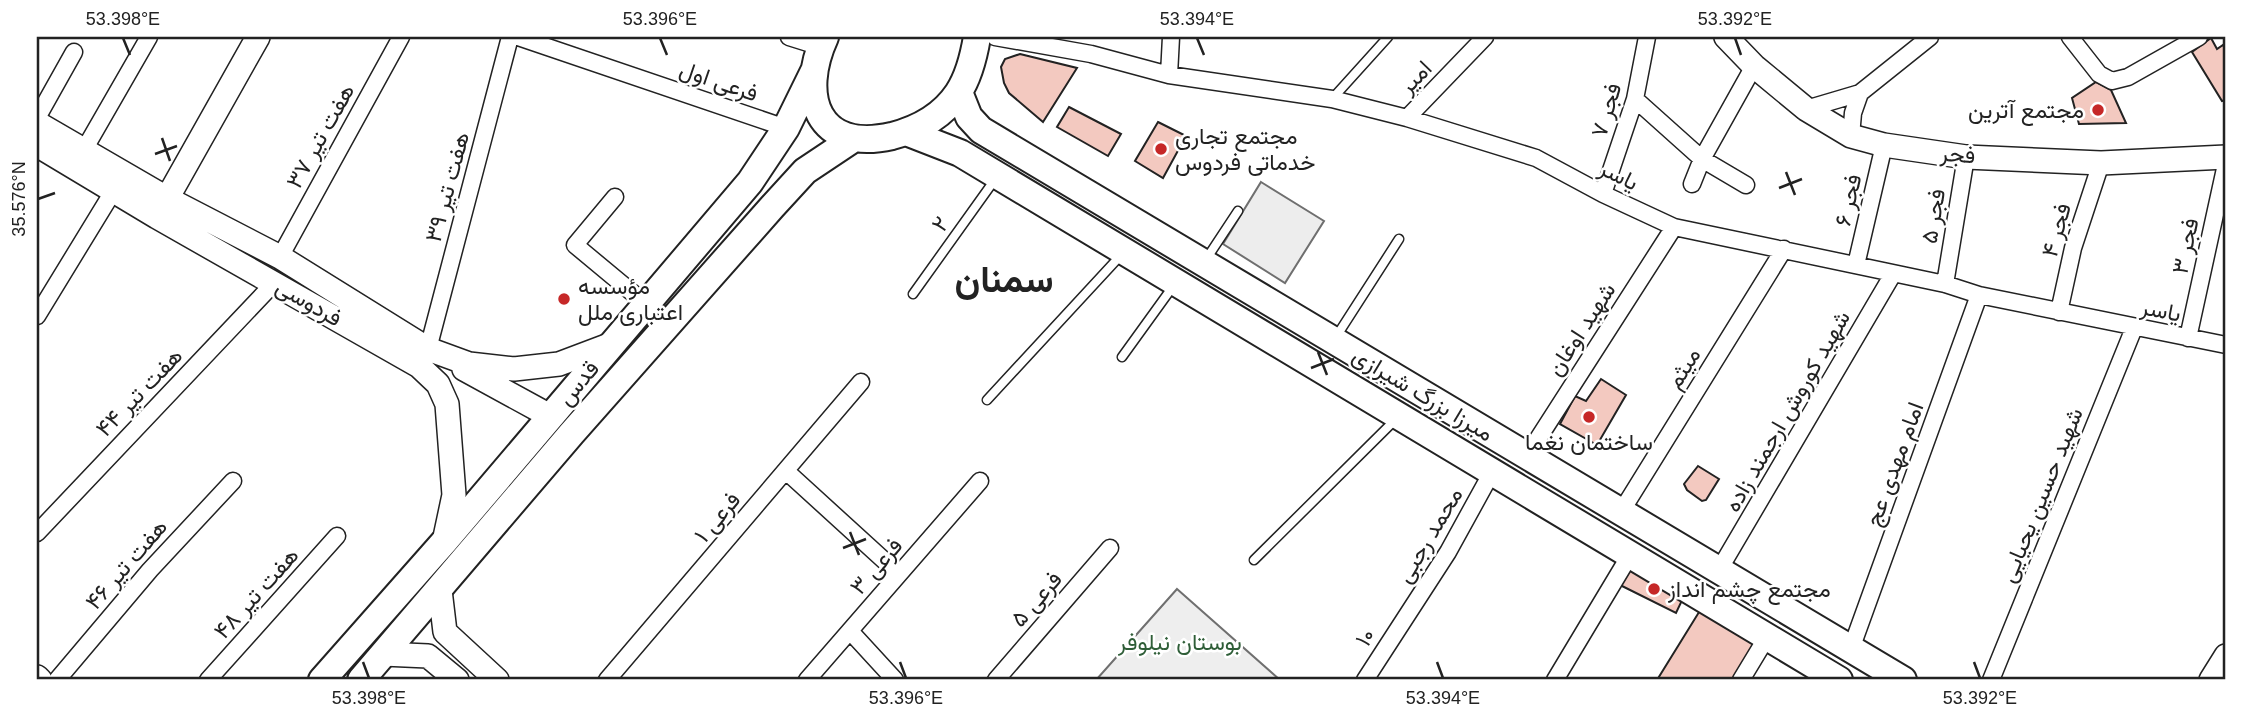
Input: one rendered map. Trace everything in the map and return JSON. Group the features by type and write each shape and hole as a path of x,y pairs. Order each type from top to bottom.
{"main road":[{"path":"162,208 258,37"},
{"path":"820,52 813,99 827,125 853,139 882,138 927,123 944,109 959,92 977,37"},
{"name":"فجر","path":"1726,37 1806,109 1851,136 1884,145 1966,157 2101,163 2226,157"},
{"name":"قدس","path":"322,680 444,542 750,182 786,128 820,52"},
{"name":"میرزا بزرگ شیرازی","path":"959,92 969,117 981,130 1903,680"},
{"name":"فردوسی","path":"37,120 84,150 162,208 275,282 419,366 438,384 447,404 454,495 444,542"},
{"name":"میرزا بزرگ شیرازی","path":"906,132 960,153 1839,680"},
{"name":"قدس","path":"361,680 572,433 805,171 853,139"},
{"name":"فردوسی","path":"37,145 114,190 280,257 428,349 550,416"},
{"path":"1113,245 1120,213"},
{"name":"فردوسی","path":"428,349 469,365 514,369 559,364 612,344"},
{"path":"550,416 572,433"},
{"path":"440,590 446,632 492,679"},
{"path":"383,654 428,656 457,680"},
{"path":"2211,680 2226,656"}],"street":[{"path":"84,150 149,37"},
{"name":"هفت تیر ۳۷","path":"280,257 401,37"},
{"name":"هفت تیر ۳۹","path":"428,349 510,37"},
{"name":"فرعی اول","path":"518,37 786,128"},
{"path":"789,37 820,52"},
{"name":"یاسر","path":"995,37 1091,54 1169,75 1332,99 1407,118 1536,158 1603,194 1674,227 1945,284 1979,295 2226,345"},
{"path":"1169,75 1171,37"},
{"name":"امیر","path":"1407,118 1485,37"},
{"name":"فجر ۷","path":"1603,194 1635,99 1647,37"},
{"path":"1806,109 1860,93 1930,37"},
{"path":"2070,37 2099,74 2112,82 2128,77 2199,37"},
{"path":"37,120 74,52"},
{"path":"1692,184 1702,159 1754,65"},
{"path":"1851,136 1853,113 1860,93"},
{"path":"1635,99 1702,159 1746,185"},
{"name":"فجر ۶","path":"1856,265 1884,145"},
{"name":"فجر ۵","path":"1945,284 1966,157"},
{"name":"فجر ۴","path":"2059,312 2073,248 2101,163"},
{"name":"فجر ۳","path":"2188,338 2226,164"},
{"path":"37,316 114,190"},
{"path":"615,197 575,245 646,304"},
{"name":"شهید اوغان","path":"1527,456 1674,227"},
{"name":"میثم","path":"1621,512 1784,249"},
{"name":"شهید کوروش ارجمند زاده","path":"1719,570 1893,274"},
{"name":"هفت تیر ۴۴","path":"37,533 275,282"},
{"name":"امام مهدی عج","path":"1851,649 1979,295"},
{"name":"شهید حسین یحیایی","path":"1990,680 2134,327"},
{"name":"فرعی ۱","path":"607,680 861,382"},
{"path":"786,471 899,574"},
{"name":"محمد رجبی","path":"1404,619 1448,552 1492,472"},
{"name":"هفت تیر ۴۶","path":"57,680 150,570 233,481"},
{"name":"فرعی ۳","path":"807,680 979,481"},
{"name":"هفت تیر ۴۸","path":"208,680 337,536"},
{"name":"فرعی ۵","path":"996,680 1110,548"},
{"path":"1555,680 1630,555"},
{"name":"۱۰","path":"1365,680 1404,619"},
{"path":"850,631 895,680"},
{"path":"1741,680 1767,637"}],"lane":[{"path":"1332,99 1388,37"},
{"name":"۲","path":"913,294 998,176"},
{"path":"1204,263 1238,211"},
{"path":"1334,341 1399,239"},
{"path":"987,400 1113,245"},
{"path":"1122,357 1176,283"},
{"path":"1254,560 1399,416"}],"green space":[{"name":"بوستان نیلوفر","path":"1177,589 1280,680 1096,680"}],"shaded area":[{"path":"1261,182 1324,221 1285,283 1223,244"}],"building":[{"path":"2211,38 2217,49 2223,45 2226,50 2226,100 2222,101 2192,52"},
{"path":"1020,54 1077,68 1043,122 1009,93 1004,83 1001,67 1005,59"},
{"name":"مجتمع آترین","path":"2096,82 2111,90 2126,123 2079,124 2072,98"},
{"path":"1069,107 1121,134 1108,156 1057,127"},
{"name":"مجتمع تجاری خدماتی فردوس","path":"1158,122 1186,136 1163,178 1135,161"},
{"name":"ساختمان نغما","path":"1601,379 1626,395 1597,445 1560,424 1575,396 1586,401"},
{"path":"1698,466 1719,479 1706,500 1702,501 1687,490 1684,484"},
{"name":"مجتمع چشم انداز","path":"1635,561 1686,592 1676,613 1620,585"},
{"path":"1704,604 1761,639 1736,680 1657,680"}],"place":[{"name":"مجتمع آترین","path":"2098,110"},
{"name":"مجتمع تجاری خدماتی فردوس","path":"1161,149"},
{"name":"مؤسسه اعتباری ملل","path":"564,299"},
{"name":"ساختمان نغما","path":"1589,417"},
{"name":"مجتمع چشم انداز","path":"1654,589"}],"district":[{"name":"سمنان","path":"1004,279"}]}
